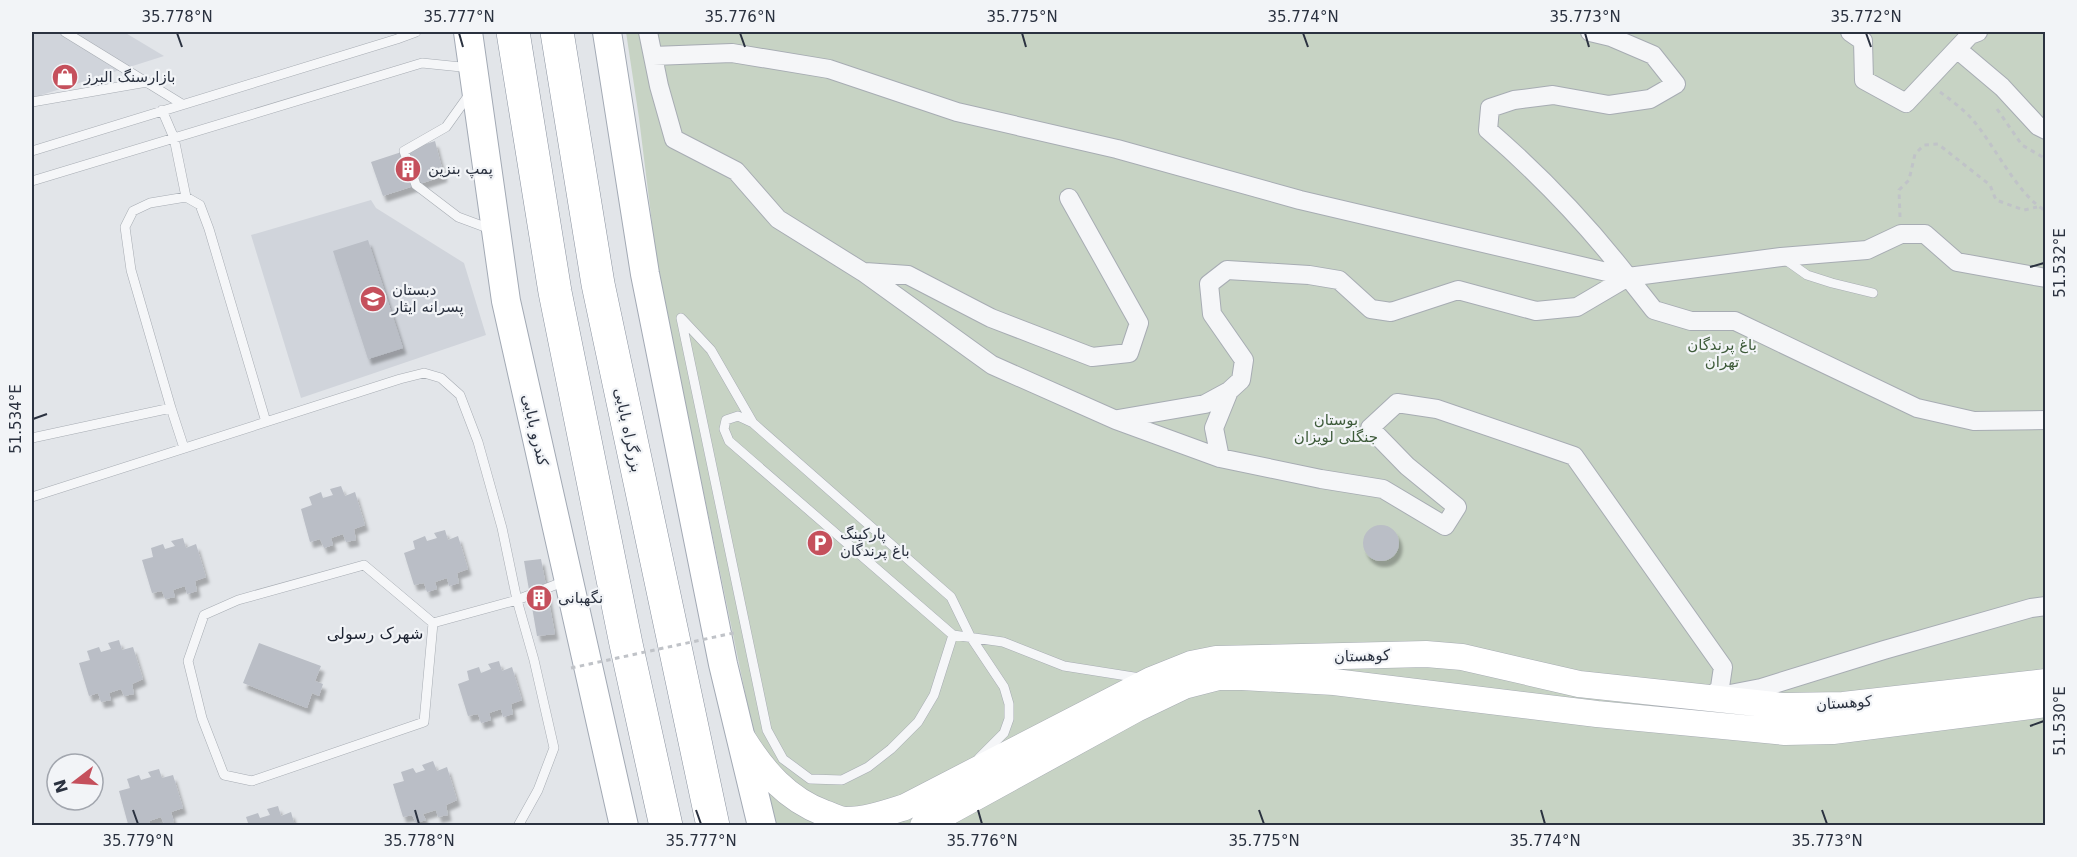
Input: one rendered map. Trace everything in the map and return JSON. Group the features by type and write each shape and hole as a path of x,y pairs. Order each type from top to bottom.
{"highway":[{"path":"513,32 555,292 626,644 666,825"},
{"name":"بزرگراه بابایی","path":"557,32 598,284 713,825"}],"main road":[{"name":"کندرو بابایی","path":"468,32 506,302 624,825"},
{"path":"607,32 645,274 723,664 762,825"},
{"name":"کوهستان","path":"742,738 765,771 784,790 836,823 872,817 905,807 1151,680 1191,664 1216,659 1426,654 1462,657 1579,684 1783,706 1843,705 2046,682"},
{"path":"1461,697 1462,657"},
{"name":"کوهستان","path":"923,825 1146,704 1184,686 1218,677 1335,682 1597,714 1785,732 1833,731 2046,704"}],"street":[{"path":"648,32 659,86 674,139 736,171 778,219 864,272 992,365 1116,420 1220,458 1310,477 1383,489 1445,526 1456,507 1407,466 1370,428 1397,403 1437,409 1574,456 1723,667 1720,687 1711,699"},
{"path":"1590,32 1611,37 1653,54 1676,84 1650,99 1609,105 1553,95 1514,100 1490,108 1488,130 1565,202 1602,243 1654,310 1691,321 1735,321 1917,408 1974,421 2046,420"},
{"path":"1850,32 1863,41 1864,80 1906,103 1957,49 1978,32"},
{"path":"1957,49 2002,87 2038,126 2046,130"},
{"path":"653,56 732,53 829,69 957,112 1117,149 1300,200 1628,277 1781,257 1867,250 1901,234 1925,234 1957,262 2046,278"},
{"path":"864,272 908,275 991,318 1092,357 1129,353 1138,323 1069,198"},
{"path":"1116,420 1205,404 1229,391 1241,380 1244,360 1212,314 1209,284 1227,270 1309,274 1339,280 1371,309 1391,312 1458,290 1536,312 1577,307 1628,277"},
{"path":"1220,458 1214,428 1229,391"},
{"path":"1711,699 1761,688 1895,646 2031,608 2046,606"}],"lane":[{"path":"65,32 182,104"},
{"path":"32,151 416,32"},
{"path":"32,181 422,63 474,77 446,127 404,151 416,185 458,217 496,232"},
{"path":"32,102 147,82"},
{"path":"162,110 174,138 186,197"},
{"path":"184,448 131,270 125,227 133,212 150,203 186,197 200,205 210,229 266,422"},
{"path":"1781,257 1808,274 1832,283 1873,293"},
{"path":"753,423 711,350 681,318 767,730 783,759 810,779 842,780 868,767 891,749 918,722 934,695 953,635"},
{"path":"32,497 424,373 441,378 460,395 478,442 502,528 517,600 534,660 554,748 538,790 518,825"},
{"path":"32,438 171,408"},
{"path":"948,785 1004,733 1009,704 1004,687 970,636 951,597 753,423 738,416 726,420 724,429 729,441 953,635 970,636 1003,642 1064,666 1151,680"},
{"path":"364,565 433,623 424,722 252,781 224,775 202,718 188,661 204,615 238,600 364,565"},
{"path":"433,623 517,600 568,579"}],"path":[{"path":"1938,90 1972,119 2037,207 2046,211"},
{"path":"1901,234 1899,190 1909,180 1915,154 1924,145 1938,144 1990,185 1996,200 2024,210 2037,207"},
{"path":"571,668 738,632"}],"shaded area":[{"name":"بازارسنگ البرز","path":"32,32 124,32 164,56 32,98"},
{"name":"دبستان پسرانه ایثار","path":"371,200 376,208 464,263 486,335 301,398 251,235"}],"green space":[{"name":"بوستان جنگلی لویزان","path":"626,32 2045,32 2045,825 769,825 754,736 658,272"}],"building":[{"name":"پمپ بنزین","path":"435,141 444,176 383,196 371,162"},
{"name":"دبستان پسرانه ایثار","path":"368,240 403,348 368,359 333,251"},
{"path":"341,486 345,496 355,492 365,525 354,529 356,540 346,542 343,534 331,538 333,545 324,548 320,539 310,542 301,509 312,505 309,497 321,492 323,498 333,495 330,489"},
{"path":"1381,525 1394,530 1399,543 1394,556 1381,561 1368,556 1363,543 1368,530"},
{"path":"445,530 448,540 458,536 468,569 457,573 459,583 449,586 447,578 435,582 437,589 427,592 424,583 414,585 404,553 415,549 413,541 425,536 427,541 437,538 434,533"},
{"path":"183,538 186,548 196,544 206,577 195,581 197,591 187,594 185,586 173,590 175,597 165,599 162,591 152,593 142,560 153,557 151,548 163,544 165,549 175,546 171,541"},
{"name":"نگهبانی","path":"541,559 555,634 537,636 524,561"},
{"path":"119,640 122,650 133,647 143,679 132,684 134,694 124,696 121,689 109,693 111,700 101,702 98,693 89,696 79,663 90,660 87,651 99,647 101,652 111,649 108,643"},
{"path":"259,643 321,666 315,681 323,684 319,696 312,693 307,708 243,683"},
{"path":"499,661 502,671 512,667 522,700 511,704 513,714 503,717 501,709 489,713 491,720 481,723 478,714 468,716 458,684 469,680 467,671 479,667 481,673 491,669 488,664"},
{"path":"433,761 437,771 447,767 457,800 446,805 448,815 438,817 436,810 423,814 426,820 416,823 412,815 403,817 393,784 404,781 401,772 413,768 416,773 425,770 422,765"},
{"path":"159,769 162,778 173,775 183,808 171,812 174,822 164,824 161,817 149,821 151,826 140,826 138,822 128,824 119,791 130,788 127,779 139,775 141,780 151,777 148,772"},
{"path":"278,806 281,816 291,812 295,826 249,826 246,817 258,813 260,818 270,815 267,809"}],"place":[{"name":"بازارسنگ البرز","path":"65,77"},
{"name":"پمپ بنزین","path":"408,169"},
{"name":"دبستان پسرانه ایثار","path":"373,299"},
{"name":"پارکینگ باغ پرندگان","path":"820,543"},
{"name":"نگهبانی","path":"539,598"}],"district":[{"name":"شهرک رسولی","path":"375,633"}],"park label":[{"name":"باغ پرندگان تهران","path":"1722,354"}]}
